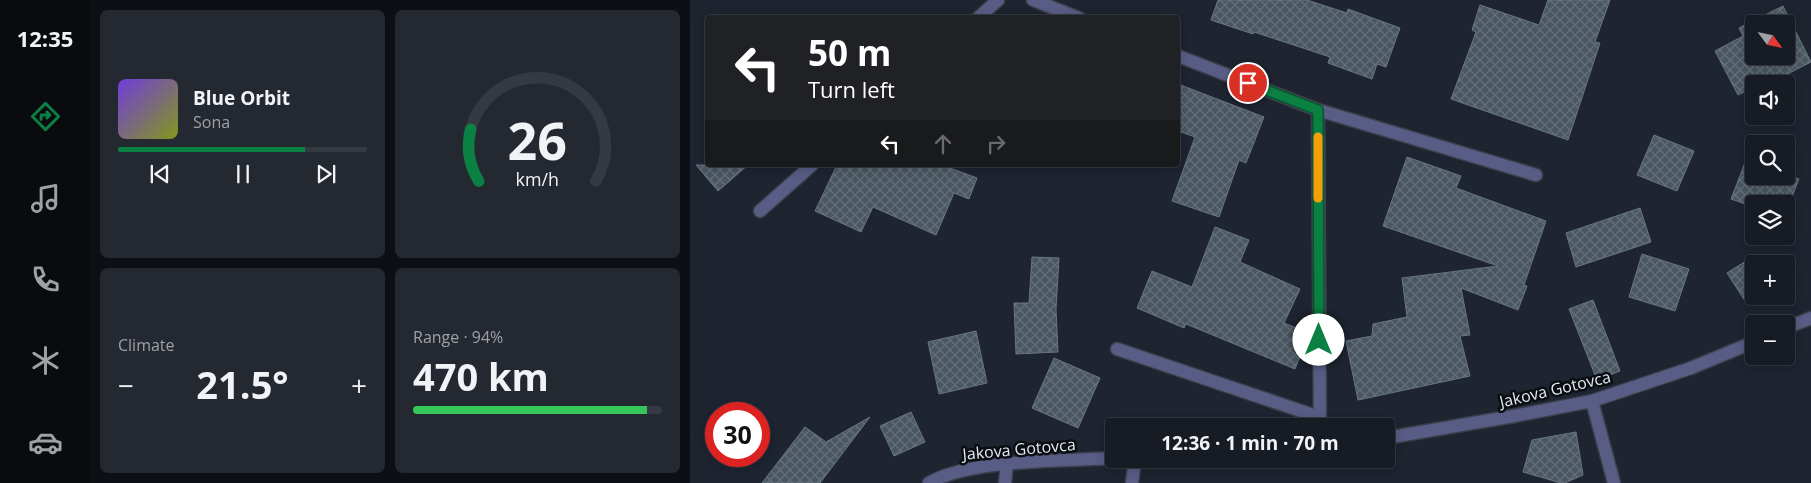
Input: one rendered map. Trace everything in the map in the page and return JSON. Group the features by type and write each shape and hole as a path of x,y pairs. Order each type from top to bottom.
{"street":[{"path":"981,15 998,0"},
{"path":"1033,0 1071,15"},
{"path":"1180,57 1318,110 1536,175"},
{"path":"1318,110 1320,418"},
{"path":"760,211 810,167"},
{"path":"1795,324 1811,318"},
{"name":"Jakova Gotovca","path":"1395,436 1592,401 1691,368 1745,346"},
{"path":"1116,349 1309,418"},
{"path":"1592,401 1614,483"},
{"name":"Jakova Gotovca","path":"929,483 955,472 1006,464 1105,458"},
{"path":"1005,483 1006,464"},
{"path":"1132,483 1134,468"}],"building":[{"path":"1218,0 1307,0 1347,13 1348,9 1400,28 1386,67 1377,64 1372,79 1328,63 1330,57 1211,20"},
{"path":"1548,0 1610,0 1595,42 1600,43 1568,140 1451,99 1476,32 1472,30 1480,5 1539,25"},
{"path":"1783,6 1788,15 1765,15"},
{"path":"1745,25 1745,65 1795,65 1795,30 1811,62 1786,75 1745,75 1745,92 1738,95 1715,51 1743,36 1739,28"},
{"path":"1180,85 1264,117 1246,163 1239,160 1219,217 1172,201 1195,137 1180,132"},
{"path":"1654,135 1694,151 1677,191 1637,175"},
{"path":"1407,157 1461,176 1456,188 1546,221 1524,285 1527,286 1518,310 1461,288 1470,335 1460,336 1470,376 1358,400 1346,341 1372,336 1373,324 1407,317 1402,278 1498,266 1383,226"},
{"path":"1745,163 1745,185 1795,185 1795,178 1799,179 1793,195 1745,195 1745,204 1731,199"},
{"path":"696,165 705,165 705,167 746,167 718,191"},
{"path":"836,167 947,167 977,178 969,199 954,193 936,235 873,207 861,232 815,211"},
{"path":"1640,208 1651,242 1576,267 1566,233"},
{"path":"1215,227 1249,240 1240,262 1300,289 1284,323 1309,333 1295,369 1186,324 1184,328 1137,308 1152,271 1192,287"},
{"path":"1642,254 1689,269 1675,311 1629,297"},
{"path":"1032,257 1059,258 1056,309 1058,352 1016,354 1014,303 1029,303"},
{"path":"1745,262 1745,301 1727,273"},
{"path":"1593,300 1620,371 1597,380 1569,309"},
{"path":"976,331 987,383 939,394 928,342"},
{"path":"1054,358 1100,378 1078,428 1032,408"},
{"path":"911,412 925,442 894,456 880,426"},
{"path":"870,417 820,483 762,483 805,427 826,442"},
{"path":"1576,432 1583,475 1561,483 1523,472 1532,440"}],"slow traffic":[{"path":"1318,137 1318,198"}],"route":[{"path":"1248,83 1318,110 1319,340"}]}
